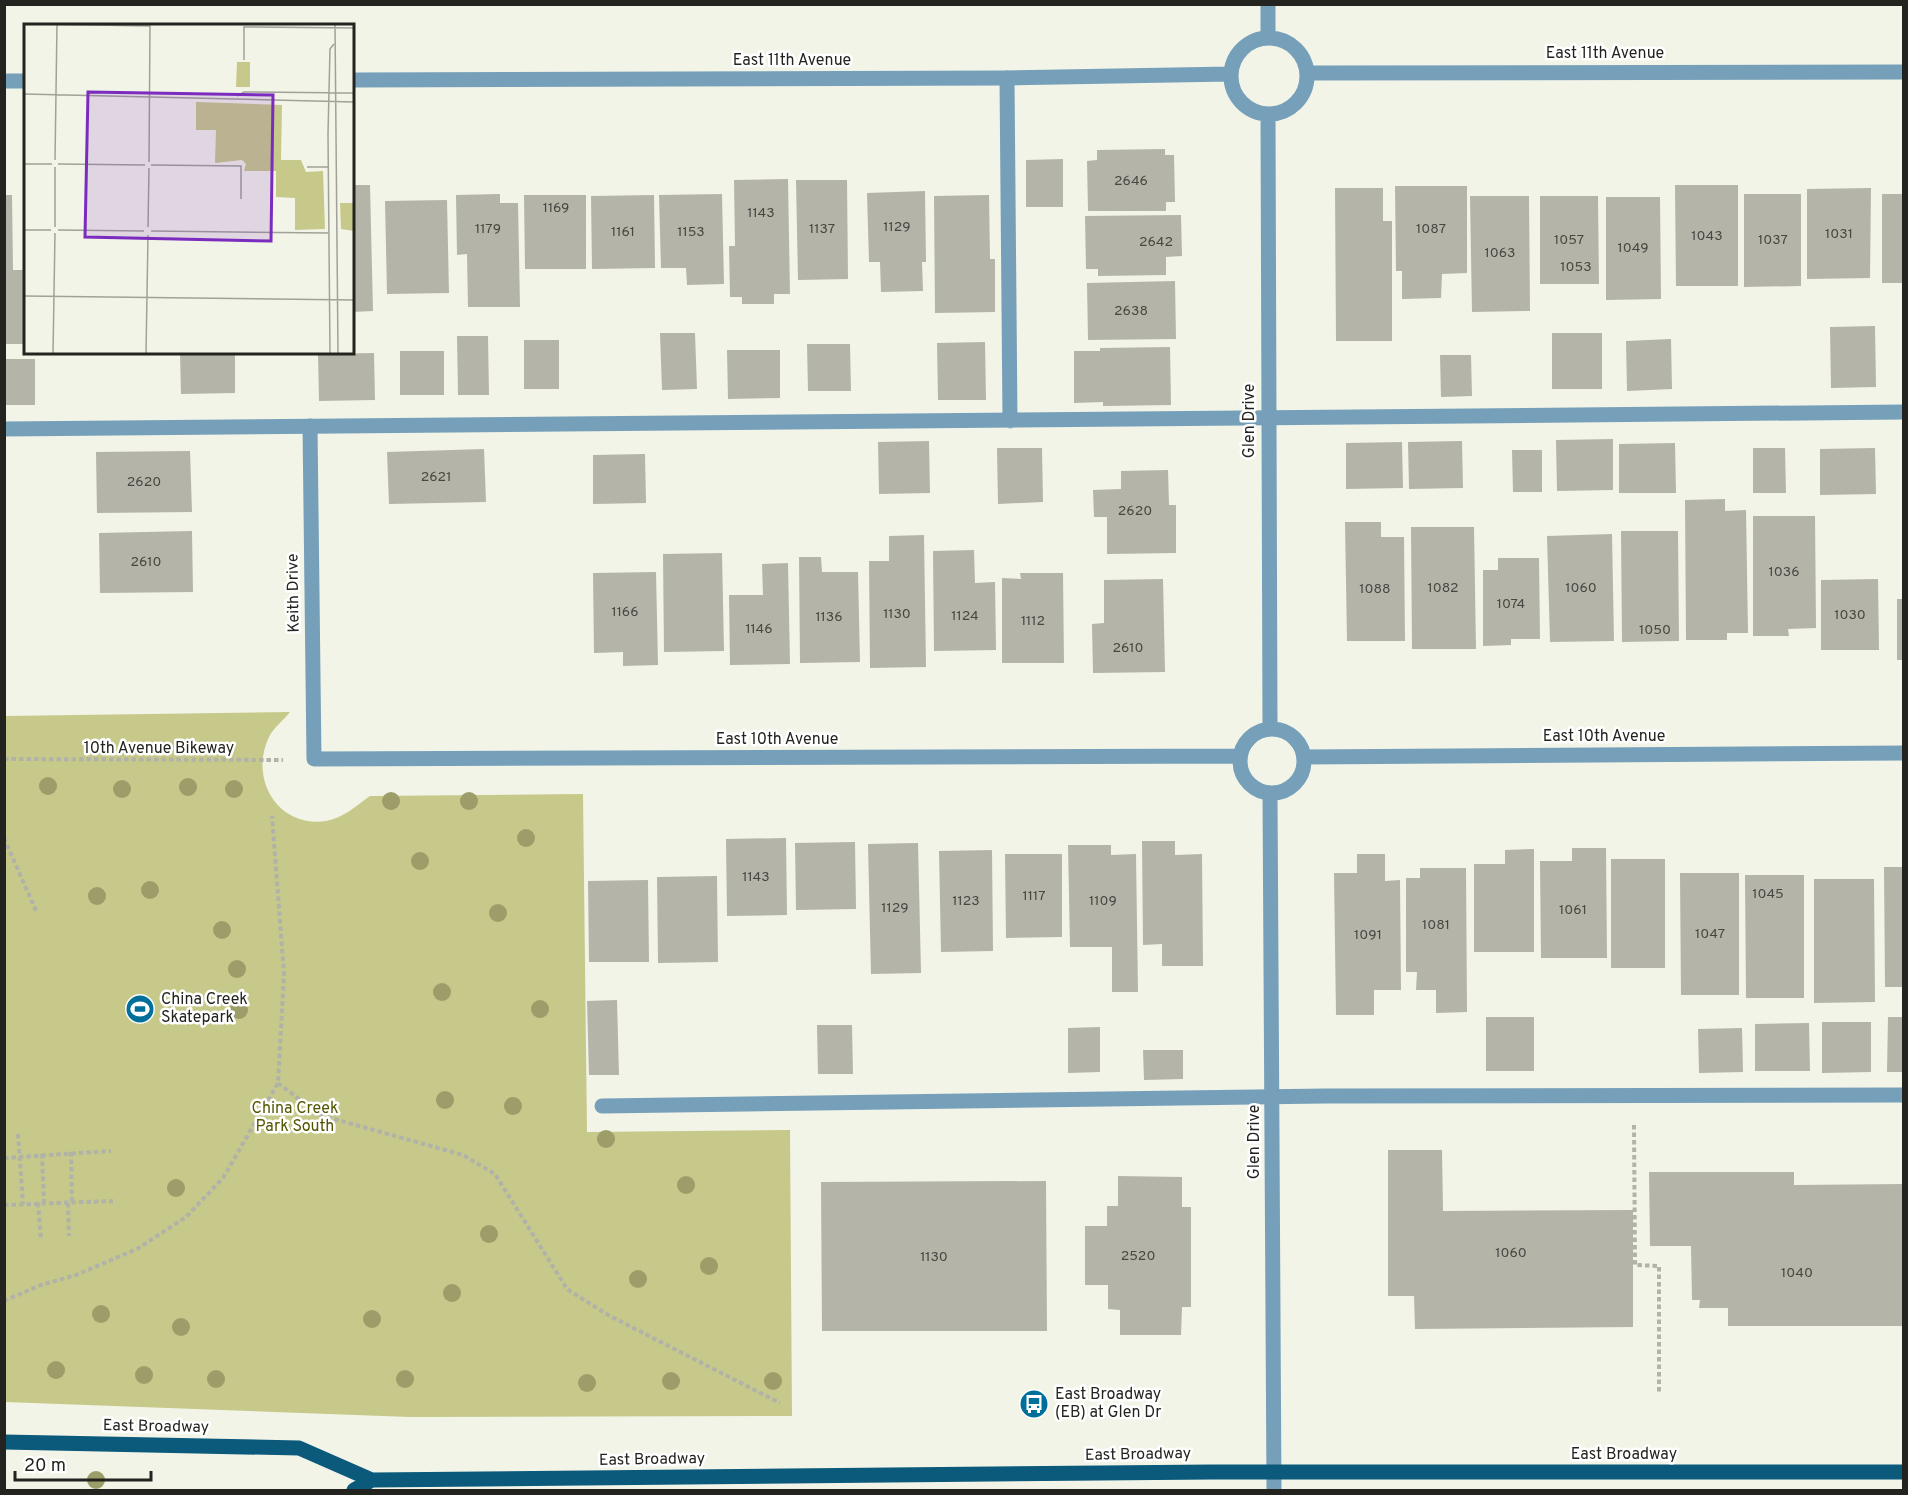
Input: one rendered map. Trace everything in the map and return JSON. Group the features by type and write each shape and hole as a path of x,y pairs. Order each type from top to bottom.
{"main road":[{"name":"East Broadway","path":"4,1442 299,1448 372,1480 1904,1472"},
{"path":"354,1491 372,1480"}],"street":[{"path":"1268,4 1268,38"},
{"path":"1268,38 1280,39 1299,52 1307,73 1304,91 1292,106 1281,112 1268,114 1251,109 1237,98 1231,74 1234,63 1247,45 1268,38"},
{"name":"East 11th Avenue","path":"1307,73 1904,72"},
{"name":"East 11th Avenue","path":"354,80 1007,78 1231,74"},
{"path":"1007,78 1010,421"},
{"path":"4,81 24,81"},
{"name":"Glen Drive","path":"1268,114 1270,729"},
{"path":"4,429 1904,412"},
{"name":"Keith Drive","path":"310,426 314,759"},
{"path":"1270,729 1279,729 1296,739 1304,757 1304,766 1296,783 1288,789 1270,793 1260,791 1244,777 1240,756 1250,737 1270,729"},
{"name":"East 10th Avenue","path":"1304,757 1904,753"},
{"name":"East 10th Avenue","path":"314,759 1240,756"},
{"name":"Glen Drive","path":"1270,793 1274,1491"},
{"path":"602,1106 1273,1097 1904,1095"}],"path":[{"name":"10th Avenue Bikeway","path":"4,759 239,762 314,759"},
{"path":"4,1300 41,1285 76,1275 137,1249 186,1218 223,1178 278,1083 284,974 272,816"},
{"path":"4,838 37,913"},
{"path":"278,1083 320,1115 463,1155 495,1174 567,1289 608,1315 780,1403"},
{"path":"1634,1121 1635,1266 1659,1266 1659,1392"},
{"path":"18,1134 23,1204"},
{"path":"4,1158 21,1155 111,1151"},
{"path":"69,1236 71,1152"},
{"path":"42,1154 44,1203"},
{"path":"4,1205 113,1201"},
{"path":"38,1203 40,1240"}],"green space":[{"name":"China Creek Park South","path":"290,712 269,737 264,753 263,768 265,783 272,797 281,808 294,817 309,821 326,821 349,811 370,796 583,794 587,1132 790,1130 792,1416 410,1417 5,1402 5,716"}],"building":[{"path":"1165,149 1165,155 1174,155 1175,202 1166,202 1166,211 1088,211 1087,161 1097,160 1097,150"},
{"path":"1063,159 1063,207 1026,207 1026,160"},
{"path":"788,179 790,294 774,294 774,304 742,304 742,297 730,297 729,246 735,246 734,180"},
{"path":"796,180 847,180 848,279 798,280"},
{"path":"354,185 370,185 373,311 354,312"},
{"path":"1675,185 1738,185 1738,286 1676,286"},
{"path":"1395,186 1467,186 1467,273 1442,274 1441,298 1402,299 1402,271 1396,271"},
{"path":"1335,188 1383,188 1383,221 1392,221 1392,341 1336,341"},
{"path":"1871,188 1870,278 1807,279 1807,189"},
{"path":"925,191 926,262 922,262 923,291 881,292 880,262 869,262 867,193"},
{"path":"500,194 500,203 518,203 520,307 468,307 467,254 457,255 456,195"},
{"path":"722,194 724,284 687,285 686,268 661,268 659,195"},
{"path":"1744,194 1801,194 1801,286 1744,287"},
{"path":"1882,194 1904,194 1904,283 1882,283"},
{"path":"4,195 12,195 13,270 24,270 24,344 4,344"},
{"path":"524,195 586,195 586,269 525,269"},
{"path":"654,195 655,268 592,269 591,196"},
{"path":"989,195 990,259 995,259 995,312 935,313 934,196"},
{"path":"1470,196 1529,196 1530,311 1472,312"},
{"path":"1540,196 1598,196 1599,284 1540,284"},
{"path":"1606,197 1660,197 1661,299 1606,300"},
{"path":"447,200 449,293 387,294 385,201"},
{"path":"1181,215 1182,256 1166,257 1166,275 1098,276 1098,269 1086,269 1085,216"},
{"path":"1175,281 1176,339 1088,340 1087,283"},
{"path":"1875,326 1876,387 1831,388 1830,327"},
{"path":"660,333 695,333 697,389 662,390"},
{"path":"1552,333 1602,333 1602,389 1552,389"},
{"path":"457,336 488,336 489,395 458,395"},
{"path":"1671,339 1672,389 1627,391 1626,341"},
{"path":"524,340 559,340 559,389 524,389"},
{"path":"985,342 986,400 938,400 937,343"},
{"path":"807,344 850,344 851,391 808,391"},
{"path":"1170,347 1171,405 1103,406 1103,402 1074,403 1074,351 1100,351 1100,348"},
{"path":"727,350 780,350 780,398 728,399"},
{"path":"400,351 444,351 444,395 400,395"},
{"path":"374,353 375,400 319,401 318,354"},
{"path":"180,354 235,354 235,393 181,394"},
{"path":"1440,355 1471,355 1472,396 1441,397"},
{"path":"4,359 35,359 35,405 4,405"},
{"path":"1613,439 1613,490 1557,491 1556,440"},
{"path":"929,441 930,493 879,494 878,442"},
{"path":"1462,441 1463,488 1409,489 1408,442"},
{"path":"1402,442 1403,488 1346,489 1346,443"},
{"path":"1675,443 1676,493 1619,493 1619,444"},
{"path":"997,448 1042,448 1043,502 998,504"},
{"path":"1753,448 1785,448 1786,493 1753,493"},
{"path":"1875,448 1876,494 1820,495 1820,449"},
{"path":"484,449 486,502 389,504 387,452"},
{"path":"1512,450 1542,450 1542,492 1513,492"},
{"path":"190,451 192,512 97,513 96,452"},
{"path":"645,454 646,503 593,504 593,455"},
{"path":"1168,470 1169,505 1176,505 1176,553 1107,554 1107,517 1094,517 1093,490 1121,489 1121,471"},
{"path":"1725,499 1725,511 1746,510 1748,633 1727,633 1727,640 1686,640 1685,500"},
{"path":"1753,516 1815,516 1816,628 1788,629 1789,636 1753,636"},
{"path":"1345,522 1381,522 1381,537 1404,537 1405,641 1347,641"},
{"path":"1411,527 1474,527 1476,649 1412,649"},
{"path":"192,531 193,592 100,593 99,533"},
{"path":"1621,531 1678,531 1679,641 1622,642"},
{"path":"1612,534 1614,641 1550,642 1547,536"},
{"path":"924,535 926,667 870,668 869,561 889,561 889,536"},
{"path":"974,550 975,583 995,582 996,650 934,651 933,551"},
{"path":"722,553 724,651 664,652 663,554"},
{"path":"799,557 821,557 822,572 858,572 860,662 800,663"},
{"path":"1498,558 1539,558 1540,639 1511,639 1511,645 1483,646 1483,570 1498,570"},
{"path":"788,563 790,664 730,665 729,595 763,595 762,564"},
{"path":"656,572 658,665 623,666 623,652 594,653 593,573"},
{"path":"1020,573 1063,573 1064,663 1002,663 1002,578 1021,579"},
{"path":"1163,579 1165,672 1093,673 1092,624 1104,623 1104,580"},
{"path":"1878,579 1879,650 1821,650 1821,580"},
{"path":"1897,599 1904,599 1904,660 1897,660"},
{"path":"786,838 787,915 727,916 726,839"},
{"path":"1142,841 1175,841 1175,855 1202,854 1203,966 1162,966 1162,944 1143,945"},
{"path":"855,842 856,909 796,910 795,843"},
{"path":"918,843 921,973 871,974 868,844"},
{"path":"1068,845 1111,845 1111,855 1136,854 1138,992 1112,992 1112,947 1070,947"},
{"path":"1572,848 1606,848 1607,958 1541,958 1540,861 1572,861"},
{"path":"1534,849 1534,952 1474,952 1474,864 1505,864 1505,850"},
{"path":"992,850 993,951 941,952 939,851"},
{"path":"1005,854 1062,854 1062,937 1006,938"},
{"path":"1357,854 1385,854 1385,881 1400,880 1401,990 1374,990 1374,1015 1336,1015 1334,873 1357,873"},
{"path":"1611,859 1665,859 1665,968 1611,968"},
{"path":"1884,867 1904,867 1904,987 1885,987"},
{"path":"1420,868 1466,868 1467,1012 1436,1013 1436,990 1416,990 1417,972 1406,972 1406,878 1420,878"},
{"path":"1680,873 1739,873 1739,995 1681,995"},
{"path":"1745,875 1804,875 1804,998 1746,998"},
{"path":"717,876 718,962 658,963 657,877"},
{"path":"1814,879 1874,879 1875,1002 1814,1003"},
{"path":"648,880 649,962 589,962 588,881"},
{"path":"617,1000 619,1075 589,1075 587,1001"},
{"path":"1486,1017 1534,1017 1534,1071 1486,1071"},
{"path":"1888,1017 1904,1017 1904,1072 1887,1072"},
{"path":"1822,1022 1871,1022 1871,1072 1822,1073"},
{"path":"1809,1023 1810,1071 1755,1071 1755,1024"},
{"path":"817,1025 852,1025 853,1074 818,1074"},
{"path":"1100,1027 1100,1072 1068,1073 1068,1028"},
{"path":"1742,1028 1743,1072 1699,1073 1698,1029"},
{"path":"1143,1050 1183,1050 1183,1079 1144,1080"},
{"path":"1388,1150 1442,1150 1443,1211 1633,1210 1633,1327 1415,1329 1414,1296 1388,1296"},
{"path":"1649,1172 1794,1172 1794,1185 1904,1184 1904,1326 1728,1326 1728,1308 1699,1308 1700,1300 1692,1300 1691,1246 1650,1246"},
{"path":"1118,1176 1182,1177 1182,1207 1191,1207 1191,1307 1182,1307 1181,1335 1120,1335 1120,1310 1108,1309 1108,1285 1085,1285 1085,1226 1107,1226 1107,1206 1118,1206"},
{"path":"1046,1181 1047,1331 822,1331 821,1182"}],"place":[{"name":"China Creek Skatepark","path":"140,1009"},
{"name":"East Broadway (EB) at Glen Dr","path":"1034,1404"}]}
